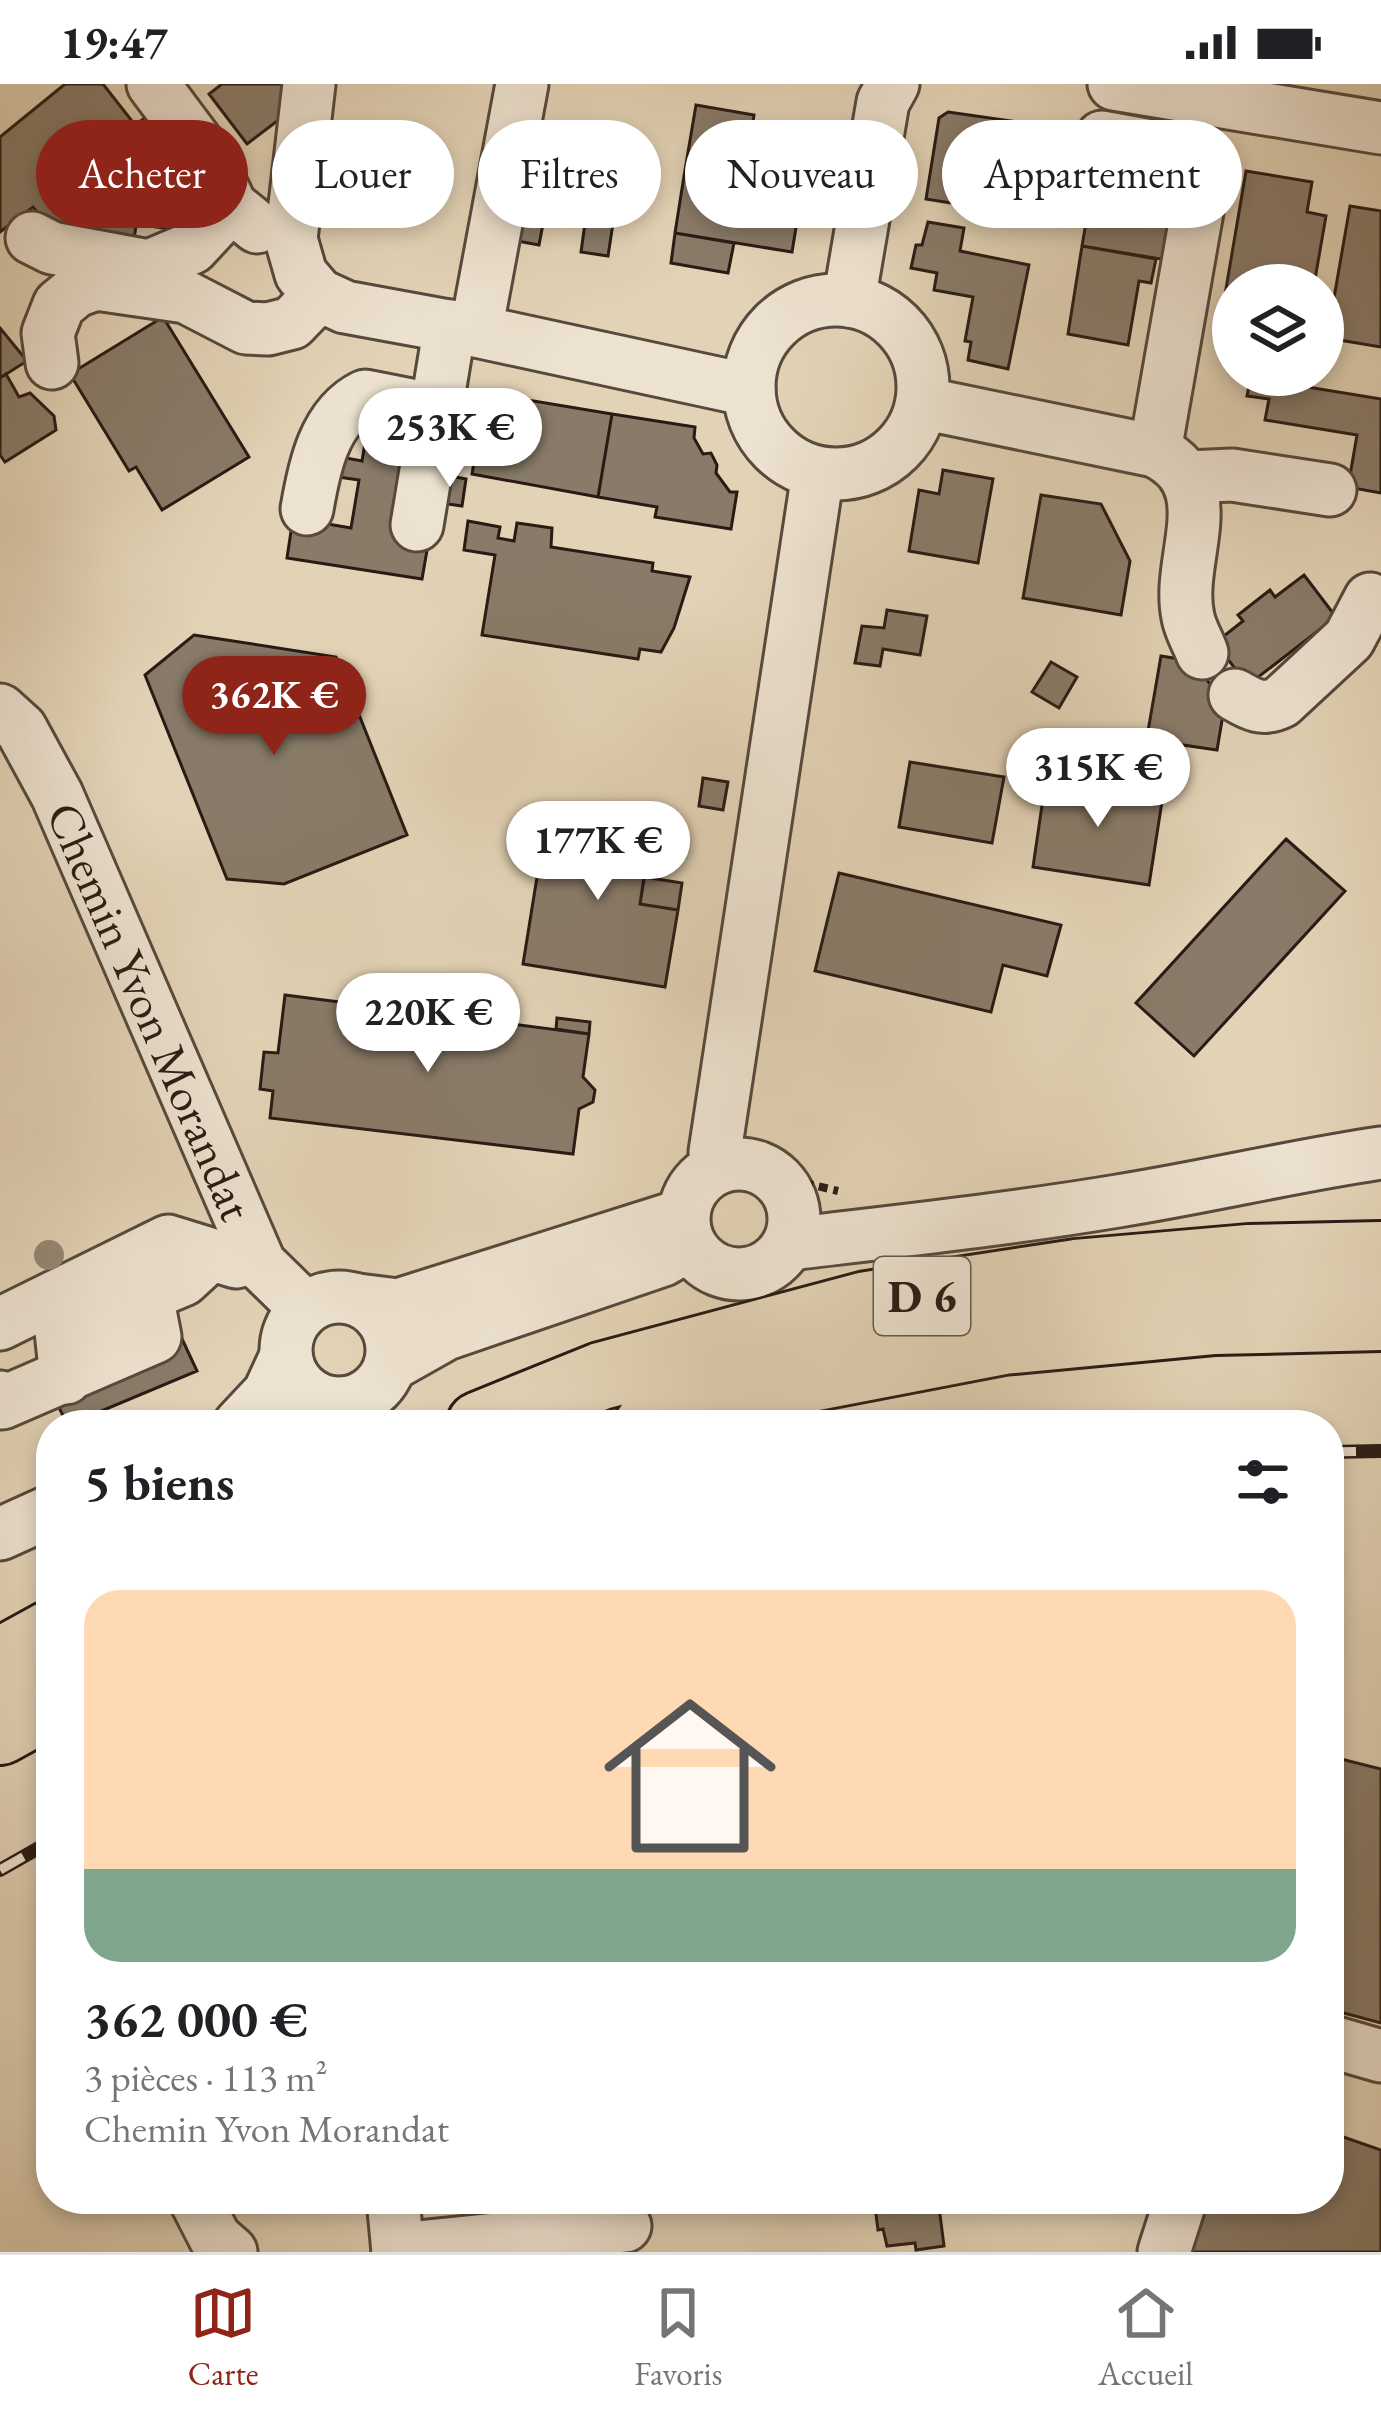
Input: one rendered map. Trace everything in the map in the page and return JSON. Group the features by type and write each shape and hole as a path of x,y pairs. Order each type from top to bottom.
{"highway":[{"name":"D 6","path":"517,1410 601,1376 867,1305 1076,1273 1249,1258 1381,1255"},
{"name":"D 6","path":"695,1410 774,1385 1003,1341 1215,1321 1381,1317"},
{"path":"0,1662 36,1642"},
{"path":"0,1731 36,1711"}],"street":[{"path":"153,84 180,120"},
{"path":"305,120 309,84"},
{"path":"417,525 436,410 463,328 522,84"},
{"path":"849,301 883,102 893,84"},
{"path":"1146,87 1381,128"},
{"path":"248,220 262,232 273,228"},
{"path":"32,238 52,248 149,266 192,248 211,228"},
{"path":"294,228 301,274 320,295 345,307 749,390"},
{"path":"1198,228 1171,464 1195,504 1187,616 1202,653"},
{"path":"52,363 49,333 59,305 95,284 186,297 246,328 292,323 320,295"},
{"path":"849,301 876,310 898,326 914,349 923,376 922,403 913,430 884,459 846,474 818,472 791,462 769,443 754,418 749,390 752,365 762,341 778,322 800,308 849,301"},
{"path":"307,509 321,446 355,401 365,396 436,410"},
{"path":"922,403 1171,464 1330,490"},
{"path":"330,1410 375,1390 391,1366 446,1334 662,1260 686,1230 690,1190 716,1160 818,472"},
{"path":"1235,694 1254,706 1282,702 1348,639 1370,599"},
{"name":"Chemin Yvon Morandat","path":"0,710 22,729 57,795 260,1264 305,1308"},
{"path":"716,1160 746,1164 785,1206 992,1220 1381,1153"},
{"path":"1124,1200 1381,1180"},
{"path":"686,1230 712,1268 746,1274 763,1269 785,1206"},
{"path":"253,1410 269,1393 286,1356 287,1338 305,1308 340,1296 398,1305 686,1230"},
{"path":"0,1324 168,1241 209,1256 260,1264"},
{"path":"0,1397 2,1403 105,1336 209,1256"},
{"path":"358,1300 383,1320 393,1349 391,1366"},
{"path":"286,1356 301,1388 316,1398 319,1410"},
{"path":"0,1534 36,1518"},
{"path":"1344,2045 1381,2056"},
{"path":"203,2214 215,2238 231,2252"},
{"path":"394,2214 398,2251 625,2227"},
{"path":"1164,2252 1176,2214"}],"path":[{"path":"785,1206 841,1192"}],"building":[{"path":"65,84 103,84 131,120 36,120 36,210 33,207 0,232 0,137"},
{"path":"222,84 281,84 297,106 272,120 248,143 248,120 229,120 209,94"},
{"path":"696,105 754,115 753,120 693,120"},
{"path":"948,112 1003,120 942,120 942,202 926,199 939,118"},
{"path":"1246,171 1312,182 1307,212 1326,216 1318,264 1230,264 1236,228 1242,228"},
{"path":"684,176 685,228 796,228 792,252 675,233"},
{"path":"1350,206 1381,211 1381,347 1344,341 1344,264 1340,264"},
{"path":"928,222 942,228 964,228 960,251 1029,265 1008,369 968,360 971,342 965,341 973,297 934,290 937,273 911,268 916,245 922,245"},
{"path":"52,228 136,228 133,247 61,238"},
{"path":"514,228 542,228 539,245 512,240"},
{"path":"584,228 612,228 608,256 581,252"},
{"path":"1085,228 1185,228 1179,262 1082,246"},
{"path":"675,233 734,243 728,273 671,263"},
{"path":"1082,246 1156,259 1151,283 1139,281 1128,345 1068,334"},
{"path":"163,317 249,457 162,510 136,467 129,471 70,374"},
{"path":"0,328 27,361 0,378"},
{"path":"6,374 19,397 30,393 54,416 56,430 5,462 0,455 0,378"},
{"path":"486,393 612,414 598,497 472,474"},
{"path":"1344,393 1381,399 1381,493 1348,487 1357,435 1265,420 1269,399 1247,396"},
{"path":"370,413 422,421 429,539 422,579 287,558 293,518 351,528 359,480 338,477 341,457 362,461"},
{"path":"612,414 695,427 694,438 703,454 711,453 716,473 730,492 737,492 731,529 655,517 657,507 598,497"},
{"path":"943,470 993,479 978,563 909,551 919,490 939,494"},
{"path":"439,474 466,479 462,506 434,502"},
{"path":"1041,495 1101,504 1130,561 1121,615 1023,598"},
{"path":"468,521 500,527 498,538 514,541 517,523 552,528 551,547 653,563 652,571 690,577 661,652 640,649 638,659 482,635 495,555 464,550"},
{"path":"1304,575 1336,617 1248,685 1215,643 1243,621 1238,615 1270,590 1275,597"},
{"path":"887,610 927,616 920,655 883,649 880,666 855,663 862,626 884,628"},
{"path":"194,635 336,657 407,835 284,884 227,879 145,675"},
{"path":"1161,656 1192,661 1225,703 1217,750 1156,741 1148,731"},
{"path":"1051,662 1077,677 1059,708 1032,692"},
{"path":"910,762 1004,777 992,843 899,827"},
{"path":"1086,776 1125,781 1124,789 1163,795 1149,885 1033,867 1046,778 1085,784"},
{"path":"703,778 728,782 723,810 699,806"},
{"path":"548,809 653,826 640,904 678,910 665,987 523,964"},
{"path":"1286,839 1345,891 1194,1056 1136,1003"},
{"path":"839,873 1061,925 1047,976 1003,965 991,1012 815,971"},
{"path":"644,877 682,883 678,910 640,904"},
{"path":"285,995 589,1034 583,1077 595,1090 593,1102 579,1109 573,1154 270,1118 273,1091 260,1089 264,1052 278,1053"},
{"path":"557,1018 590,1022 589,1034 556,1029"},
{"path":"163,1298 197,1371 104,1410 60,1410 34,1360"},
{"path":"1344,1760 1381,1769 1381,2023 1344,2013"},
{"path":"1344,2137 1381,2150 1381,2252 1191,2252 1205,2214 1344,2214"},
{"path":"876,2214 940,2214 944,2246 916,2250 915,2243 887,2246 883,2229 878,2230"}],"railway":[{"path":"1344,1452 1381,1451"},
{"path":"0,1870 36,1850"}]}
